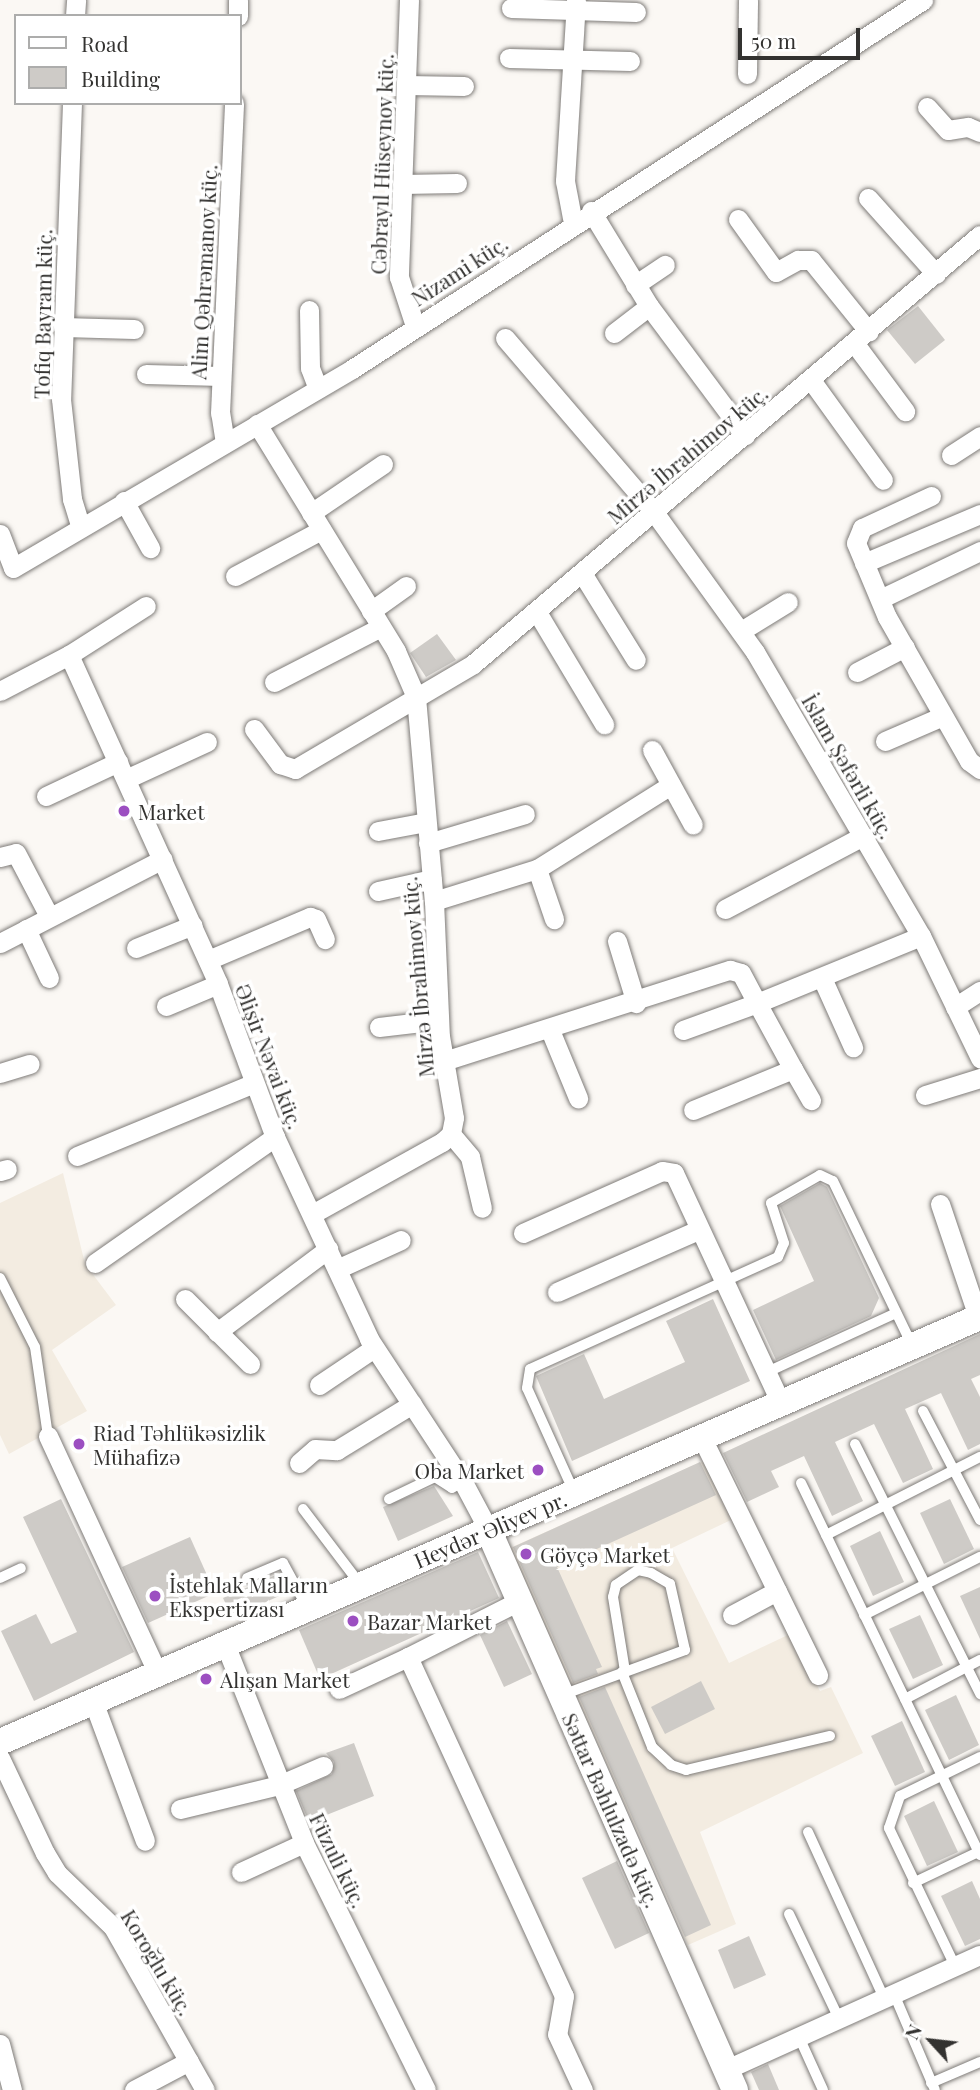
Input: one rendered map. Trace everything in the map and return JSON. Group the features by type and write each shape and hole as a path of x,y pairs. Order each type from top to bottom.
{"main road":[{"name":"Heydər Əliyev pr.","path":"0,1742 979,1317"},
{"name":"Səttar Bəhlulzadə küç.","path":"488,1529 729,2083"}],"street":[{"name":"Cəbrayıl Hüseynov küç.","path":"409,0 400,277 415,326"},
{"path":"747,74 748,0"},
{"name":"Nizami küç.","path":"7,572 80,525 318,389 923,0"},
{"path":"511,8 576,6 636,12"},
{"path":"573,223 565,181 576,6"},
{"path":"509,58 573,57 630,61"},
{"path":"406,85 464,86"},
{"name":"Tofiq Bayram küç.","path":"72,105 61,398 72,499 80,525"},
{"name":"Alim Qəhrəmanov küç.","path":"225,443 220,413 234,105"},
{"path":"927,107 948,130 968,127 980,132"},
{"path":"402,184 457,183"},
{"path":"867,198 936,274"},
{"path":"591,211 649,306 745,435"},
{"path":"738,219 776,272 798,260 811,260 905,411"},
{"name":"Mirzə İbrahimov küç.","path":"416,697 473,664 537,612 980,235"},
{"path":"635,285 665,265"},
{"path":"614,332 649,306"},
{"path":"309,310 310,368 318,389"},
{"path":"63,327 134,329"},
{"name":"İslam Şəfərli küç.","path":"505,338 654,512 741,631 921,936 980,1058"},
{"path":"146,374 222,376"},
{"path":"811,380 883,480"},
{"name":"Mirzə İbrahimov küç.","path":"257,425 376,619 416,697 434,901 439,1020 454,1118 451,1134"},
{"path":"951,455 980,436"},
{"path":"235,576 316,521 383,464"},
{"path":"931,496 858,531 856,543 880,599 905,647 969,761 980,769"},
{"path":"124,501 150,548"},
{"path":"864,564 980,514"},
{"path":"0,534 7,572"},
{"path":"880,599 980,551"},
{"path":"582,573 636,660"},
{"path":"275,682 376,619 406,586"},
{"path":"741,631 788,601"},
{"path":"0,691 69,655 146,606"},
{"path":"537,612 604,724"},
{"path":"857,672 905,647"},
{"name":"Əlişir Nəvai küç.","path":"69,655 208,960 275,1137 374,1348 463,1482 488,1529"},
{"path":"254,729 280,764 295,769 416,697"},
{"path":"885,741 943,716"},
{"path":"46,796 207,742"},
{"path":"652,750 693,825"},
{"path":"434,901 537,869 671,785"},
{"path":"428,843 525,814"},
{"path":"378,831 426,821"},
{"path":"725,909 863,836"},
{"path":"0,856 16,853 50,916"},
{"path":"0,943 163,859"},
{"path":"537,869 555,919"},
{"path":"378,891 432,879"},
{"path":"208,960 310,917 316,919 325,939"},
{"path":"136,948 192,925"},
{"path":"26,929 49,978"},
{"path":"683,1030 822,978 921,936"},
{"path":"617,941 636,1003"},
{"path":"444,1061 736,970 811,1100"},
{"path":"822,978 853,1047"},
{"path":"166,1006 218,984"},
{"path":"955,1007 980,991"},
{"path":"379,1027 439,1020"},
{"path":"550,1030 578,1098"},
{"path":"0,1073 30,1064"},
{"path":"693,1110 793,1069"},
{"path":"925,1094 980,1078"},
{"path":"77,1156 254,1083"},
{"path":"312,1214 451,1134 470,1157 482,1208"},
{"path":"95,1263 275,1137"},
{"path":"523,1233 669,1171 674,1172 698,1230 780,1404"},
{"path":"940,1204 979,1317"},
{"path":"557,1292 698,1230"},
{"path":"337,1269 401,1240"},
{"path":"217,1332 328,1249"},
{"path":"185,1299 250,1364"},
{"path":"319,1385 374,1348"},
{"path":"299,1463 315,1449 337,1450 412,1404"},
{"path":"48,1436 158,1674"},
{"path":"702,1438 818,1675"},
{"path":"732,1615 777,1591"},
{"path":"339,1689 521,1600"},
{"name":"Füzuli küç.","path":"225,1644 279,1786 304,1843 426,2090"},
{"path":"408,1657 564,1996 557,2034 583,2090"},
{"path":"93,1701 145,1841"},
{"name":"Koroğlu küç.","path":"0,1758 57,1873 113,1927 205,2090"},
{"path":"180,1809 279,1786 323,1766"},
{"path":"241,1872 304,1843"},
{"path":"729,2083 799,2037 980,1955"},
{"path":"0,2044 12,2090"},
{"path":"134,2090 189,2061"}],"lane":[{"path":"575,1492 527,1388 530,1369 723,1284 784,1251 771,1210 775,1197 820,1175 828,1176 912,1346"},
{"path":"0,1278 35,1348 48,1436"},
{"path":"765,1373 896,1313"},
{"path":"923,1411 980,1520"},
{"path":"855,1444 980,1694"},
{"path":"826,1535 980,1457"},
{"path":"389,1499 435,1477 452,1488 463,1482"},
{"path":"801,1483 980,1853 913,1884"},
{"path":"303,1509 360,1584"},
{"path":"864,1615 980,1557"},
{"path":"247,1578 284,1563 307,1608"},
{"path":"0,1578 21,1568"},
{"path":"561,1695 624,1672 685,1650 670,1584 651,1573 638,1570 616,1585 613,1597 624,1672 652,1747 670,1765 686,1770 830,1736"},
{"path":"905,1699 980,1660"},
{"path":"955,1966 890,1835 896,1801 980,1757"},
{"path":"808,1832 933,2086 980,2062"},
{"path":"789,1914 839,2019"},
{"path":"799,2037 823,2090"}],"shaded area":[{"path":"63,1173 85,1264 116,1305 52,1350 87,1411 9,1454 0,1435 0,1203"},
{"path":"706,1460 733,1519 672,1548 729,1663 790,1634 820,1691 831,1687 863,1753 700,1832 736,1924 688,1945 510,1548"}],"building":[{"path":"918,306 945,340 915,364 887,330"},
{"path":"437,634 456,660 426,677 410,653"},
{"path":"820,1183 827,1187 879,1298 871,1316 776,1360 753,1310 814,1281 780,1206"},
{"path":"713,1299 750,1381 572,1461 536,1376 584,1354 604,1399 685,1362 666,1321"},
{"path":"980,1334 980,1375 971,1379 980,1397 980,1444 968,1450 941,1393 905,1409 933,1469 903,1483 874,1424 835,1442 863,1501 832,1516 804,1456 771,1471 779,1487 747,1502 723,1453"},
{"path":"700,1462 716,1495 557,1567 602,1667 596,1669 598,1674 573,1683 513,1547"},
{"path":"434,1486 453,1516 398,1541 383,1507"},
{"path":"61,1499 134,1652 34,1701 1,1631 36,1614 51,1644 77,1632 23,1517"},
{"path":"950,1499 974,1549 944,1564 920,1513"},
{"path":"880,1531 904,1582 873,1596 850,1546"},
{"path":"190,1537 215,1593 148,1623 122,1567"},
{"path":"478,1552 499,1598 320,1679 299,1630"},
{"path":"278,1574 286,1593 232,1617 223,1598"},
{"path":"980,1587 980,1639 960,1596"},
{"path":"920,1615 943,1665 913,1679 889,1629"},
{"path":"507,1621 532,1674 504,1687 480,1635"},
{"path":"701,1681 715,1709 665,1734 651,1707"},
{"path":"605,1687 711,1925 685,1937 579,1697"},
{"path":"956,1695 979,1745 949,1760 925,1710"},
{"path":"902,1721 925,1772 895,1786 871,1736"},
{"path":"354,1743 374,1796 309,1822 296,1791 332,1774 334,1762 326,1753"},
{"path":"934,1801 958,1852 927,1866 904,1816"},
{"path":"617,1861 649,1933 615,1949 582,1878"},
{"path":"972,1881 980,1899 980,1939 965,1946 941,1896"},
{"path":"749,1936 766,1975 734,1989 718,1950"},
{"path":"768,2064 779,2090 759,2090 751,2072"}],"place":[{"name":"Market","path":"124,811"},
{"name":"Riad Təhlükəsizlik Mühafizə","path":"79,1444"},
{"name":"Oba Market","path":"538,1470"},
{"name":"Göyçə Market","path":"526,1554"},
{"name":"İstehlak Malların Ekspertizası","path":"155,1596"},
{"name":"Bazar Market","path":"353,1621"},
{"name":"Alışan Market","path":"206,1679"}]}
